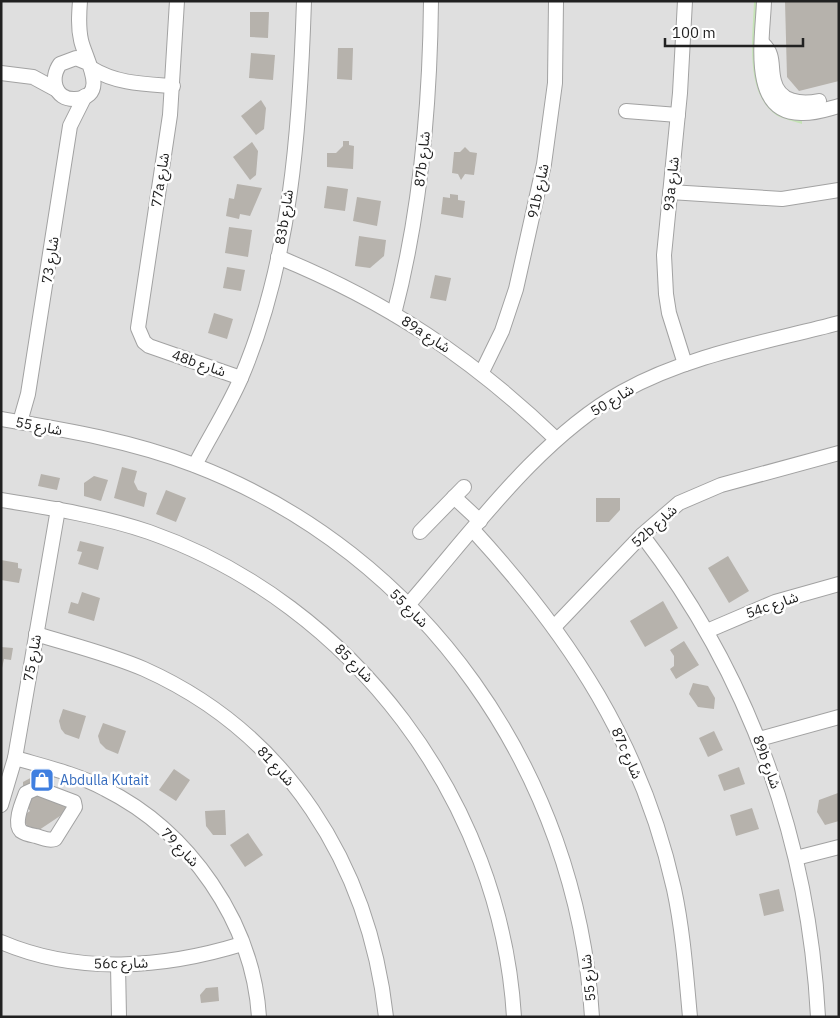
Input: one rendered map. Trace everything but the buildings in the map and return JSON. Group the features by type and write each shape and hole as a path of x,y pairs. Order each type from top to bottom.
{"street":[{"path":"80,1 79,28 95,80 87,94"},
{"name":"77a شارع","path":"156,348 144,342 138,328 173,86 177,1"},
{"name":"83b شارع","path":"199,466 241,378 256,338 278,257 297,124 304,1"},
{"name":"87b شارع","path":"394,314 411,238 423,159 428,97 431,1"},
{"name":"91b شارع","path":"482,372 502,331 516,289 544,164 554,98 556,1"},
{"name":"93a شارع","path":"684,1 678,116 664,255 665,284 670,313 685,364"},
{"path":"764,1 762,80 772,100 780,107 800,113 839,106"},
{"path":"60,94 54,76 73,45 79,28"},
{"path":"762,43 771,56 775,85 787,98 797,103 807,104 839,97"},
{"path":"24,74 76,58 108,77 126,82 173,86"},
{"path":"1,73 24,74 42,80 60,94 78,99 108,85 126,82"},
{"name":"شارع 73","path":"60,94 70,126"},
{"name":"شارع 73","path":"23,423 70,126 87,94"},
{"path":"626,111 678,116"},
{"path":"670,192 782,200 839,190"},
{"name":"89a شارع","path":"278,257 338,283 394,314 482,372 556,439"},
{"name":"شارع 50","path":"405,602 556,439 594,410 623,392 685,364 839,322"},
{"name":"48b شارع","path":"156,348 241,378"},
{"name":"شارع 55","path":"1,419 132,444 199,466 262,496 304,522 368,569 405,602 437,636 480,691 513,743 534,782 562,855 577,906 585,950 592,1017"},
{"name":"52b شارع","path":"554,626 660,517 699,493 839,454"},
{"name":"87c شارع","path":"420,532 459,492 476,525 554,626 590,680 612,720 655,820 670,872 681,924 690,1017"},
{"name":"شارع 85","path":"1,500 58,509 148,532 218,562 276,597 314,626 374,684 403,719 428,756 451,795 470,836 490,886 504,938 514,1017"},
{"name":"شارع 75","path":"3,799 15,758 58,509"},
{"name":"89b شارع","path":"642,535 676,581 706,631 733,682 759,739 776,786 796,858 809,926 818,1017"},
{"name":"54c شارع","path":"706,631 775,602 839,584"},
{"name":"شارع 81","path":"36,634 110,656 174,684 229,721 283,772 308,803 330,837 349,873 364,910 374,945 386,1017"},
{"path":"759,739 839,717"},
{"name":"شارع 79","path":"15,758 88,781 138,809 182,847 216,891 242,944 253,978 259,1017"},
{"path":"75,804 71,799 37,788 26,792 18,820 19,829 22,832 48,840 58,837 88,781"},
{"path":"3,799 24,798"},
{"path":"796,858 839,847"},
{"name":"56c شارع","path":"1,942 60,960 118,965 171,961 242,944"},
{"path":"118,965 119,1017"}],"shaded area":[{"path":"1,1 839,1 839,1017 1,1017"}],"green space":[{"path":"754,1 758,1 756,62 762,91 769,103 780,112 802,119 802,124 776,115 766,105 759,93 755,78 752,47"}],"place":[{"name":"Abdulla Kutait","path":"42,780"}]}
